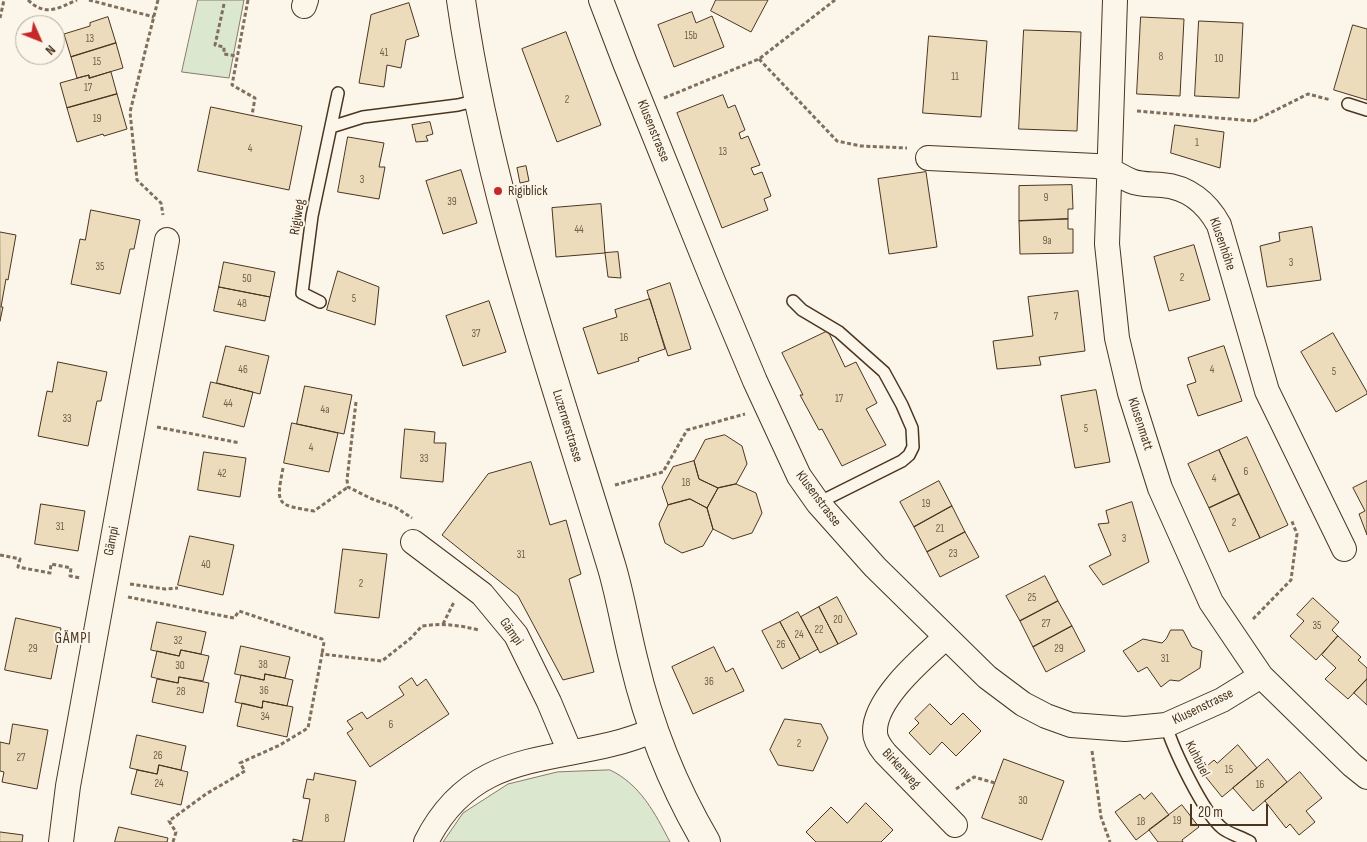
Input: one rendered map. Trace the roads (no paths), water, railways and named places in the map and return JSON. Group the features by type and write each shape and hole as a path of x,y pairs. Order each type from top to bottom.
{"main road":[{"name":"Luzernerstrasse","path":"460,0 478,100 498,191 523,284 612,569 634,662 654,730 689,813 706,842"}],"street":[{"name":"Klusenstrasse","path":"601,0 755,381 799,476 818,503 870,562 987,677 1022,704 1046,716 1071,725 1125,729 1166,725 1222,700 1261,676"},
{"name":"Klusenmatt","path":"1115,0 1107,244 1112,299 1117,338 1130,393 1160,488 1211,602 1261,676 1352,765 1367,777"},
{"name":"Klusenhöhe","path":"928,158 1096,166 1108,168 1132,182 1165,185 1185,190 1201,201 1211,211 1219,225 1267,391 1344,549"},
{"name":"Gämpi","path":"61,842 68,786 111,584 131,436 167,240"},
{"name":"Gämpi","path":"413,542 482,594 517,637 549,702 570,752"},
{"name":"Birkenweg","path":"946,637 904,677 887,697 879,714 875,732 878,743 884,753 955,825"},
{"path":"426,842 447,808 457,798 476,783 504,768 627,740 654,730"}],"lane":[{"name":"Rigiweg","path":"320,302 302,294 312,216 338,93"},
{"path":"331,127 363,117 458,105 478,100"},
{"path":"1348,104 1367,110"},
{"path":"793,301 802,310 839,332 884,372 902,404 912,428 913,446 909,455 902,461 818,503"},
{"name":"Kuhbüel","path":"1166,725 1170,740 1202,803 1222,828 1250,842"}],"place":[{"name":"Rigiblick","path":"498,191"}],"district":[{"name":"GÄMPI","path":"73,639"}]}
